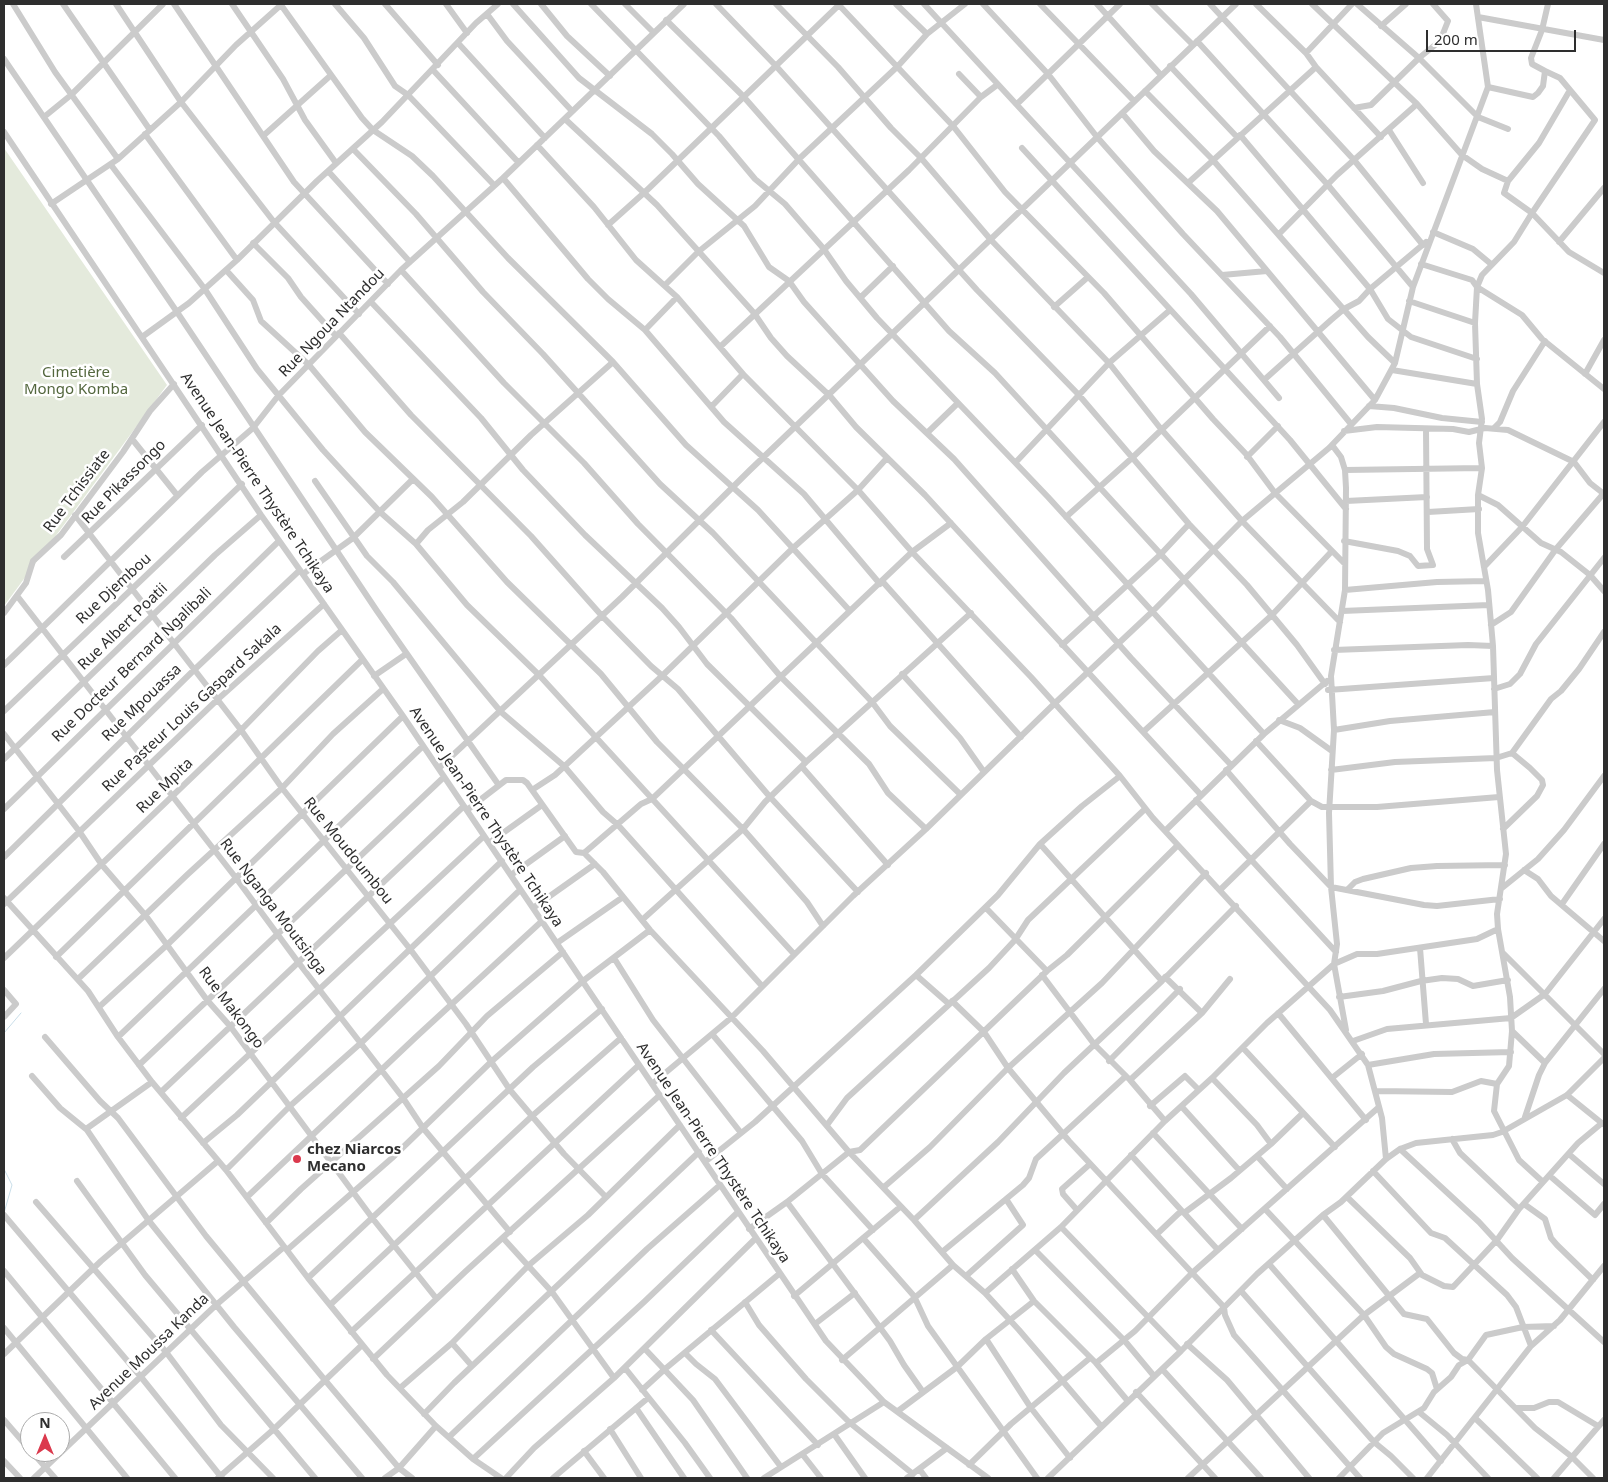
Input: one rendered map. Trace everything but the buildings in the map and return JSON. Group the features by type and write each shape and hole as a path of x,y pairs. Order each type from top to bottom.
{"street":[{"path":"12,4 71,95 118,159"},
{"path":"63,4 103,62 147,132 237,260"},
{"path":"116,4 181,102 274,222 359,314"},
{"path":"44,117 71,95 163,4"},
{"path":"174,4 217,64 263,136 304,194 388,284"},
{"path":"232,4 252,31 305,120 336,163"},
{"path":"51,204 118,159 181,102 217,64 281,4 330,76 373,130 412,156 466,210 508,258 613,362 686,445 758,510 850,611"},
{"path":"335,4 364,38 395,86 408,95 494,185"},
{"path":"386,4 435,67 518,162"},
{"path":"446,4 467,33"},
{"path":"142,337 177,312 237,260 274,222 373,130 467,33 498,4"},
{"path":"514,4 580,78 652,134 698,184 744,226 769,267 789,281 804,302 860,365 954,459 1094,614 1118,644 1174,703 1280,832 1331,887 1437,906 1500,899"},
{"path":"541,4 567,36 610,76"},
{"path":"591,4 711,128 755,179 785,204 824,248 860,298 1016,462 1153,610 1264,734"},
{"path":"625,4 654,33"},
{"name":"Rue Ngoua Ntandou","path":"4,664 177,495 221,454 253,428 278,396 401,270 503,178 596,90 654,33 675,6 684,4"},
{"path":"716,4 776,66 959,271 1078,394 1189,524 1247,585 1297,645 1324,684"},
{"path":"776,4 921,158 991,240 1109,363 1161,428 1242,521 1340,622"},
{"path":"608,225 678,162 743,96 839,4 953,126 990,174 1142,336 1247,457 1275,493 1344,563"},
{"path":"896,4 927,34"},
{"path":"924,4 942,21 1069,164 1155,254 1279,398"},
{"path":"665,285 698,252 738,221 770,191 800,158 898,66 927,34 965,4"},
{"path":"983,4 1048,74 1097,137 1270,326 1351,424"},
{"path":"1040,4 1134,101"},
{"path":"1097,4 1161,75"},
{"path":"1017,104 1120,4"},
{"path":"1152,4 1195,43 1264,113 1398,267 1413,288"},
{"path":"1210,4 1354,160 1423,244"},
{"path":"439,768 602,616 795,427 830,396 1236,4"},
{"path":"1256,4 1306,53 1316,67 1381,137"},
{"path":"1312,4 1417,104 1462,156 1482,170 1508,181"},
{"path":"1306,53 1352,4"},
{"path":"1357,4 1419,58 1478,117 1508,129"},
{"path":"1381,26 1406,4"},
{"path":"1354,108 1371,105 1419,58 1440,41 1448,21 1434,4"},
{"path":"652,1084 731,1018 794,954 1118,644 1242,521 1332,445 1374,400 1394,366 1413,288 1421,264 1488,87 1476,4"},
{"path":"1543,1182 1513,1152 1505,1130 1494,1112 1497,1084 1509,1066 1512,1032 1508,980 1498,928 1505,865 1496,758 1493,646 1479,538 1478,495 1482,468 1475,324 1477,287 1482,274 1514,242 1595,120 1560,78 1532,64 1531,58 1542,30 1548,4"},
{"path":"487,14 507,41 572,111"},
{"path":"1478,17 1604,40"},
{"path":"666,20 743,96 800,158 949,331 995,373 1298,704"},
{"path":"458,43 545,138"},
{"path":"4,59 177,312 406,654 498,784"},
{"path":"1170,66 1238,136 1303,209 1370,289 1386,316 1403,332 1477,359"},
{"path":"1188,183 1212,159 1316,67"},
{"path":"1488,87 1533,97 1543,86 1545,72"},
{"path":"959,74 981,97"},
{"path":"263,136 330,76"},
{"path":"721,346 887,191 981,97 997,85"},
{"path":"1570,90 1539,143 1508,181 1504,193 1532,214 1569,252 1604,273"},
{"path":"1145,91 1212,159 1394,366 1477,384"},
{"path":"1279,234 1327,184 1417,104"},
{"path":"1122,113 1217,211 1374,400"},
{"path":"565,118 645,192 754,314 787,356 830,396 856,427 951,523 1201,795"},
{"path":"1389,130 1423,183"},
{"name":"Avenue Jean-Pierre Thystère Tchikaya","path":"4,132 261,515 439,768 826,1341 884,1402 988,1478"},
{"path":"537,146 608,225 636,260 677,297 721,346 743,374 858,490 912,552 971,613 1120,776 1145,809 1221,889 1309,987 1346,1032 1368,1065 1376,1091 1386,1159"},
{"path":"1022,148 1278,426 1346,509"},
{"path":"353,149 436,237 483,292 527,336 660,484 700,521 759,581 872,702 890,726 961,795"},
{"path":"111,165 204,288 257,369 323,450 380,512 416,544 467,605 539,675 794,954"},
{"path":"328,171 410,262"},
{"path":"503,178 588,279 645,330 724,422 804,494 1021,736"},
{"path":"1559,242 1604,188"},
{"path":"1432,235 1473,249 1491,264"},
{"path":"1264,380 1344,309 1359,302 1370,289 1398,267 1432,235"},
{"path":"253,243 288,278 301,297 338,334 411,415 531,536 602,616 651,666 663,675 719,736 770,797 858,892"},
{"path":"1421,264 1472,280 1477,287 1522,315 1545,341 1604,389"},
{"path":"860,298 893,266"},
{"path":"226,270 253,300 261,321 308,365 365,432 448,515 507,582 601,674 658,742 743,829 806,902 823,926"},
{"path":"401,270 666,554 674,558 728,614 781,677 874,770 888,793 926,829"},
{"path":"1222,275 1267,271"},
{"path":"1054,307 1088,277"},
{"path":"645,330 677,297"},
{"path":"1410,301 1475,324"},
{"path":"371,302 487,425 510,455 585,536 623,574 636,582 679,627 692,646 804,765 888,865"},
{"path":"1016,462 1109,363 1170,310"},
{"path":"1066,517 1132,458 1224,367 1270,326"},
{"path":"1585,374 1604,340"},
{"path":"1494,428 1500,422 1516,385 1545,341"},
{"path":"416,544 428,530 448,515 510,455 613,362"},
{"path":"711,407 743,374"},
{"name":"Rue Tchissiate","path":"4,613 18,597 26,583 33,561 54,543 132,439 150,411 174,384"},
{"path":"927,433 958,403"},
{"path":"1369,406 1394,408 1508,430 1523,435 1547,450 1574,462 1585,478 1603,491 1556,549 1511,612 1491,625"},
{"path":"1484,568 1522,527 1604,422"},
{"name":"Rue Pikassongo","path":"64,557 91,534 156,468 202,425"},
{"path":"1247,457 1278,426"},
{"path":"1344,431 1377,427 1475,432 1481,426"},
{"path":"1344,541 1398,551 1410,556 1418,566 1431,565 1433,563 1427,549 1426,429"},
{"path":"132,439 177,495"},
{"path":"1332,445 1341,457 1345,470 1346,501 1344,541 1345,590 1334,650 1331,690 1334,730 1329,807 1331,887 1338,944 1334,964 1346,1032"},
{"path":"532,790 555,775 663,675 728,614 793,548 858,490 887,458"},
{"path":"1345,470 1482,468"},
{"name":"Rue Mpouassa","path":"4,857 194,670 301,572 353,538 413,479"},
{"path":"315,481 329,498 353,538 379,570 393,582 501,712 564,766 603,812 618,825 762,986"},
{"name":"Rue Djembou","path":"4,711 242,484"},
{"path":"1478,495 1498,505 1541,543 1556,549 1590,576 1604,591"},
{"path":"1346,501 1427,498"},
{"path":"1428,512 1479,509"},
{"name":"Rue Moudoumbou","path":"75,515 131,590 242,730 260,758 302,814 410,949 472,1033 530,1117 606,1197"},
{"name":"Rue Albert Poatii","path":"4,759 152,616 261,515"},
{"path":"584,853 641,804 652,799 912,552 951,523"},
{"path":"1062,645 1160,555 1189,524"},
{"name":"Rue Docteur Bernard Ngalibali","path":"4,809 36,775 279,541"},
{"path":"1143,732 1272,615 1301,581 1332,551"},
{"path":"1494,689 1510,684 1520,674 1536,644 1604,558"},
{"path":"1345,590 1437,582 1486,582"},
{"name":"Rue Nganga Moutsinga","path":"18,597 62,656 84,681 194,823 298,962 362,1042 423,1128 486,1206 510,1232"},
{"name":"Rue Pasteur Louis Gaspard Sakala","path":"5,901 217,700 324,604"},
{"path":"1342,611 1489,605"},
{"path":"642,920 743,829 770,797 804,765 971,613"},
{"name":"Rue Mpita","path":"4,958 242,730 318,651 342,630"},
{"path":"1330,770 1395,762 1496,758 1512,753 1551,699 1561,691 1583,665 1604,632"},
{"path":"1334,650 1468,645 1493,646"},
{"path":"374,676 406,654"},
{"path":"56,957 362,660"},
{"path":"902,674 954,731 984,772"},
{"path":"1165,830 1256,741 1298,704 1318,690 1332,676"},
{"path":"1318,690 1494,678"},
{"path":"78,979 282,788 333,734 357,715 383,689"},
{"path":"1334,730 1390,721 1495,712"},
{"path":"99,1007 167,945 403,716"},
{"path":"1279,720 1300,728 1332,751"},
{"name":"Rue Makongo","path":"4,734 79,830 102,865 146,916 188,971 207,1000 230,1026 372,1219 436,1298"},
{"path":"1256,741 1310,801 1322,807 1377,807 1499,796"},
{"path":"118,1037 423,746"},
{"path":"1503,829 1537,796 1543,785 1542,780 1512,753"},
{"path":"705,1162 741,1133 916,975 986,908 1040,844 1082,806 1120,776"},
{"path":"1501,888 1511,878 1524,870 1564,830 1604,776"},
{"path":"139,1065 345,868 444,777"},
{"path":"161,1092 367,895 465,808 506,780 523,780 576,852 584,853 595,864 650,930 793,1086 849,1152 884,1187 953,1265 985,1293 1064,1380 1101,1426"},
{"path":"1196,800 1336,952"},
{"path":"1221,889 1310,801"},
{"path":"489,843 542,805"},
{"path":"827,1125 848,1098 989,968 1015,940 1028,920 1145,809"},
{"path":"181,1118 484,836"},
{"path":"511,875 565,836"},
{"path":"1040,844 1133,949 1164,979 1180,989 1202,1013"},
{"path":"1562,904 1604,844"},
{"path":"749,1229 787,1202 849,1152 857,1151 867,1143 1045,973 1067,956 1178,845"},
{"path":"203,1143 237,1115 502,862"},
{"path":"533,908 595,864"},
{"path":"1347,890 1355,882 1363,879 1411,868 1505,865"},
{"path":"1524,870 1538,879 1551,896 1604,941"},
{"path":"884,1187 930,1147 1008,1068 1102,983 1206,873"},
{"path":"226,1170 290,1106 362,1042 520,890"},
{"path":"557,943 623,897"},
{"path":"5,901 78,979 152,1082 248,1197 266,1224 373,1359 436,1426 474,1459 500,1478"},
{"path":"914,1220 998,1142 1035,1102 1164,979 1236,906"},
{"path":"986,908 1045,973 1070,1012 1094,1044 1128,1078 1150,1106 1165,1121"},
{"path":"1352,1041 1387,1028 1511,1018 1545,994 1604,919"},
{"path":"248,1197 451,1004 542,921"},
{"path":"985,1293 1061,1227 1165,1121 1182,1107 1278,1013 1334,964 1356,954 1370,955 1477,939 1498,928"},
{"name":"Avenue Moussa Kanda","path":"34,1478 216,1305 286,1249 352,1192 423,1128 492,1061 583,981 650,930"},
{"path":"1420,948 1421,981 1426,1024"},
{"path":"266,1224 330,1162 403,1098 519,988 563,952"},
{"path":"1504,954 1604,1054"},
{"path":"614,958 653,1020 741,1133"},
{"path":"916,975 984,1032 1008,1068 1035,1102 1090,1164 1224,1307 1224,1315 1234,1335 1360,1478"},
{"path":"1339,997 1383,991 1421,981 1453,978 1478,986 1508,980"},
{"path":"942,1252 1029,1178 1036,1159 1202,1013 1230,979"},
{"path":"1109,1061 1180,989"},
{"path":"1525,1117 1545,1063 1604,989"},
{"path":"4,990 16,1004 4,1017"},
{"path":"308,1278 372,1219 441,1151 554,1048 602,1009"},
{"path":"1278,1013 1366,1120"},
{"path":"1512,1032 1545,1063"},
{"path":"712,1034 802,1141 822,1174 873,1230"},
{"path":"45,1037 118,1118 177,1198 324,1379 399,1468 412,1478"},
{"path":"330,1305 530,1117 621,1038"},
{"path":"1243,1048 1335,1147"},
{"path":"1368,1065 1434,1054 1511,1052"},
{"path":"1332,1078 1362,1054"},
{"path":"1048,1478 1181,1351 1268,1264 1323,1215 1347,1197 1386,1159 1400,1149 1416,1144 1493,1136 1568,1095 1604,1058"},
{"path":"352,1332 639,1065"},
{"path":"32,1076 60,1108 86,1129 149,1221 189,1268 216,1305 362,1478"},
{"path":"1150,1106 1183,1076 1187,1076 1199,1090"},
{"path":"1212,1078 1257,1125 1271,1144"},
{"path":"86,1129 152,1082"},
{"path":"1376,1091 1452,1092 1480,1082 1497,1084"},
{"path":"1347,1197 1410,1258 1420,1272 1439,1284 1453,1287 1497,1240 1522,1206 1570,1155 1578,1143 1603,1124 1568,1095"},
{"path":"373,1359 436,1298 660,1096"},
{"path":"1182,1107 1239,1170"},
{"path":"1096,1363 1124,1340 1192,1273 1379,1107"},
{"path":"1157,1234 1257,1156 1303,1113"},
{"path":"400,1388 452,1343 529,1265 606,1197 680,1125"},
{"path":"1154,1133 1242,1228"},
{"path":"1452,1139 1460,1153 1522,1206 1545,1219 1552,1238 1557,1245 1593,1280"},
{"path":"1400,1149 1497,1240 1512,1258 1569,1308 1604,1342"},
{"path":"424,1414 472,1366 698,1152"},
{"path":"1131,1155 1218,1250"},
{"path":"1570,1155 1604,1184"},
{"path":"1257,1156 1287,1189"},
{"path":"4,1354 95,1268 218,1161"},
{"path":"1077,1210 1063,1194 1062,1189 1090,1164"},
{"path":"1373,1172 1431,1233 1445,1238 1475,1263 1507,1295 1516,1307 1531,1346"},
{"path":"1550,1176 1595,1215 1604,1204"},
{"path":"77,1181 121,1245 315,1478"},
{"path":"449,1437 647,1249 720,1185"},
{"path":"966,1276 1023,1225 1006,1199"},
{"path":"36,1202 166,1352 221,1425 273,1478"},
{"path":"787,1202 881,1328 923,1392"},
{"path":"794,1296 900,1207"},
{"path":"1265,1209 1364,1314 1386,1347 1399,1356 1427,1369 1432,1374 1438,1390"},
{"path":"474,1459 594,1349 738,1212"},
{"path":"4,1215 141,1377 220,1478 362,1345"},
{"path":"1323,1215 1404,1314 1427,1320 1454,1353 1462,1359 1468,1360 1535,1428 1593,1478"},
{"path":"1061,1227 1181,1351"},
{"path":"503,1238 552,1292 614,1378"},
{"path":"506,1478 548,1436 645,1349 756,1238"},
{"path":"863,1238 899,1277 915,1300 928,1326 1037,1478"},
{"path":"1035,1250 1124,1340 1154,1376"},
{"path":"1268,1264 1441,1461"},
{"path":"842,1360 915,1300 953,1265"},
{"path":"1432,1476 1441,1461 1531,1346 1554,1326 1604,1266"},
{"path":"1012,1269 1034,1301 1096,1363 1128,1400"},
{"path":"4,1271 112,1405 175,1478"},
{"path":"1188,1478 1364,1314 1420,1272"},
{"path":"642,1390 779,1274"},
{"path":"1241,1291 1374,1442 1391,1456 1412,1478"},
{"path":"815,1324 855,1293"},
{"path":"898,1411 957,1367 986,1339 1034,1301"},
{"path":"745,1302 759,1325 781,1352 850,1423 910,1476 948,1448"},
{"path":"1339,1478 1383,1433 1419,1412 1459,1365 1468,1360 1486,1334 1524,1326 1554,1326"},
{"path":"4,1328 127,1478"},
{"path":"711,1330 818,1445"},
{"path":"986,1339 1031,1408 1070,1458"},
{"path":"452,1343 472,1366"},
{"path":"1187,1344 1227,1380 1255,1416 1309,1478"},
{"path":"645,1349 693,1400 747,1478"},
{"path":"685,1352 696,1364 715,1379 781,1466"},
{"path":"969,1465 1003,1432 1090,1358"},
{"path":"625,1368 685,1443 710,1478"},
{"path":"1162,1368 1261,1478"},
{"path":"1136,1392 1215,1478"},
{"path":"556,1477 648,1398"},
{"path":"767,1477 781,1466 803,1455 884,1402"},
{"path":"1516,1408 1534,1408 1549,1402 1558,1402 1598,1426"},
{"path":"636,1408 684,1478"},
{"path":"1419,1412 1455,1444 1488,1478"},
{"path":"1475,1418 1537,1478"},
{"path":"4,1420 20,1438"},
{"path":"1554,1478 1604,1420"},
{"path":"385,1478 399,1468 436,1426"},
{"path":"610,1430 641,1478"},
{"path":"834,1434 865,1478"},
{"path":"584,1451 604,1478"},
{"path":"803,1455 821,1478"},
{"path":"4,1461 20,1478"},
{"path":"41,1462 55,1478"},
{"path":"920,1470 926,1478"}],"green space":[{"name":"Cimetière Mongo Komba","path":"4,148 167,385 4,606"}],"waterway":[{"path":"4,1033 21,1013"},
{"path":"4,1169 12,1185 4,1213"}],"place":[{"name":"chez Niarcos Mecano","path":"297,1159"}]}
